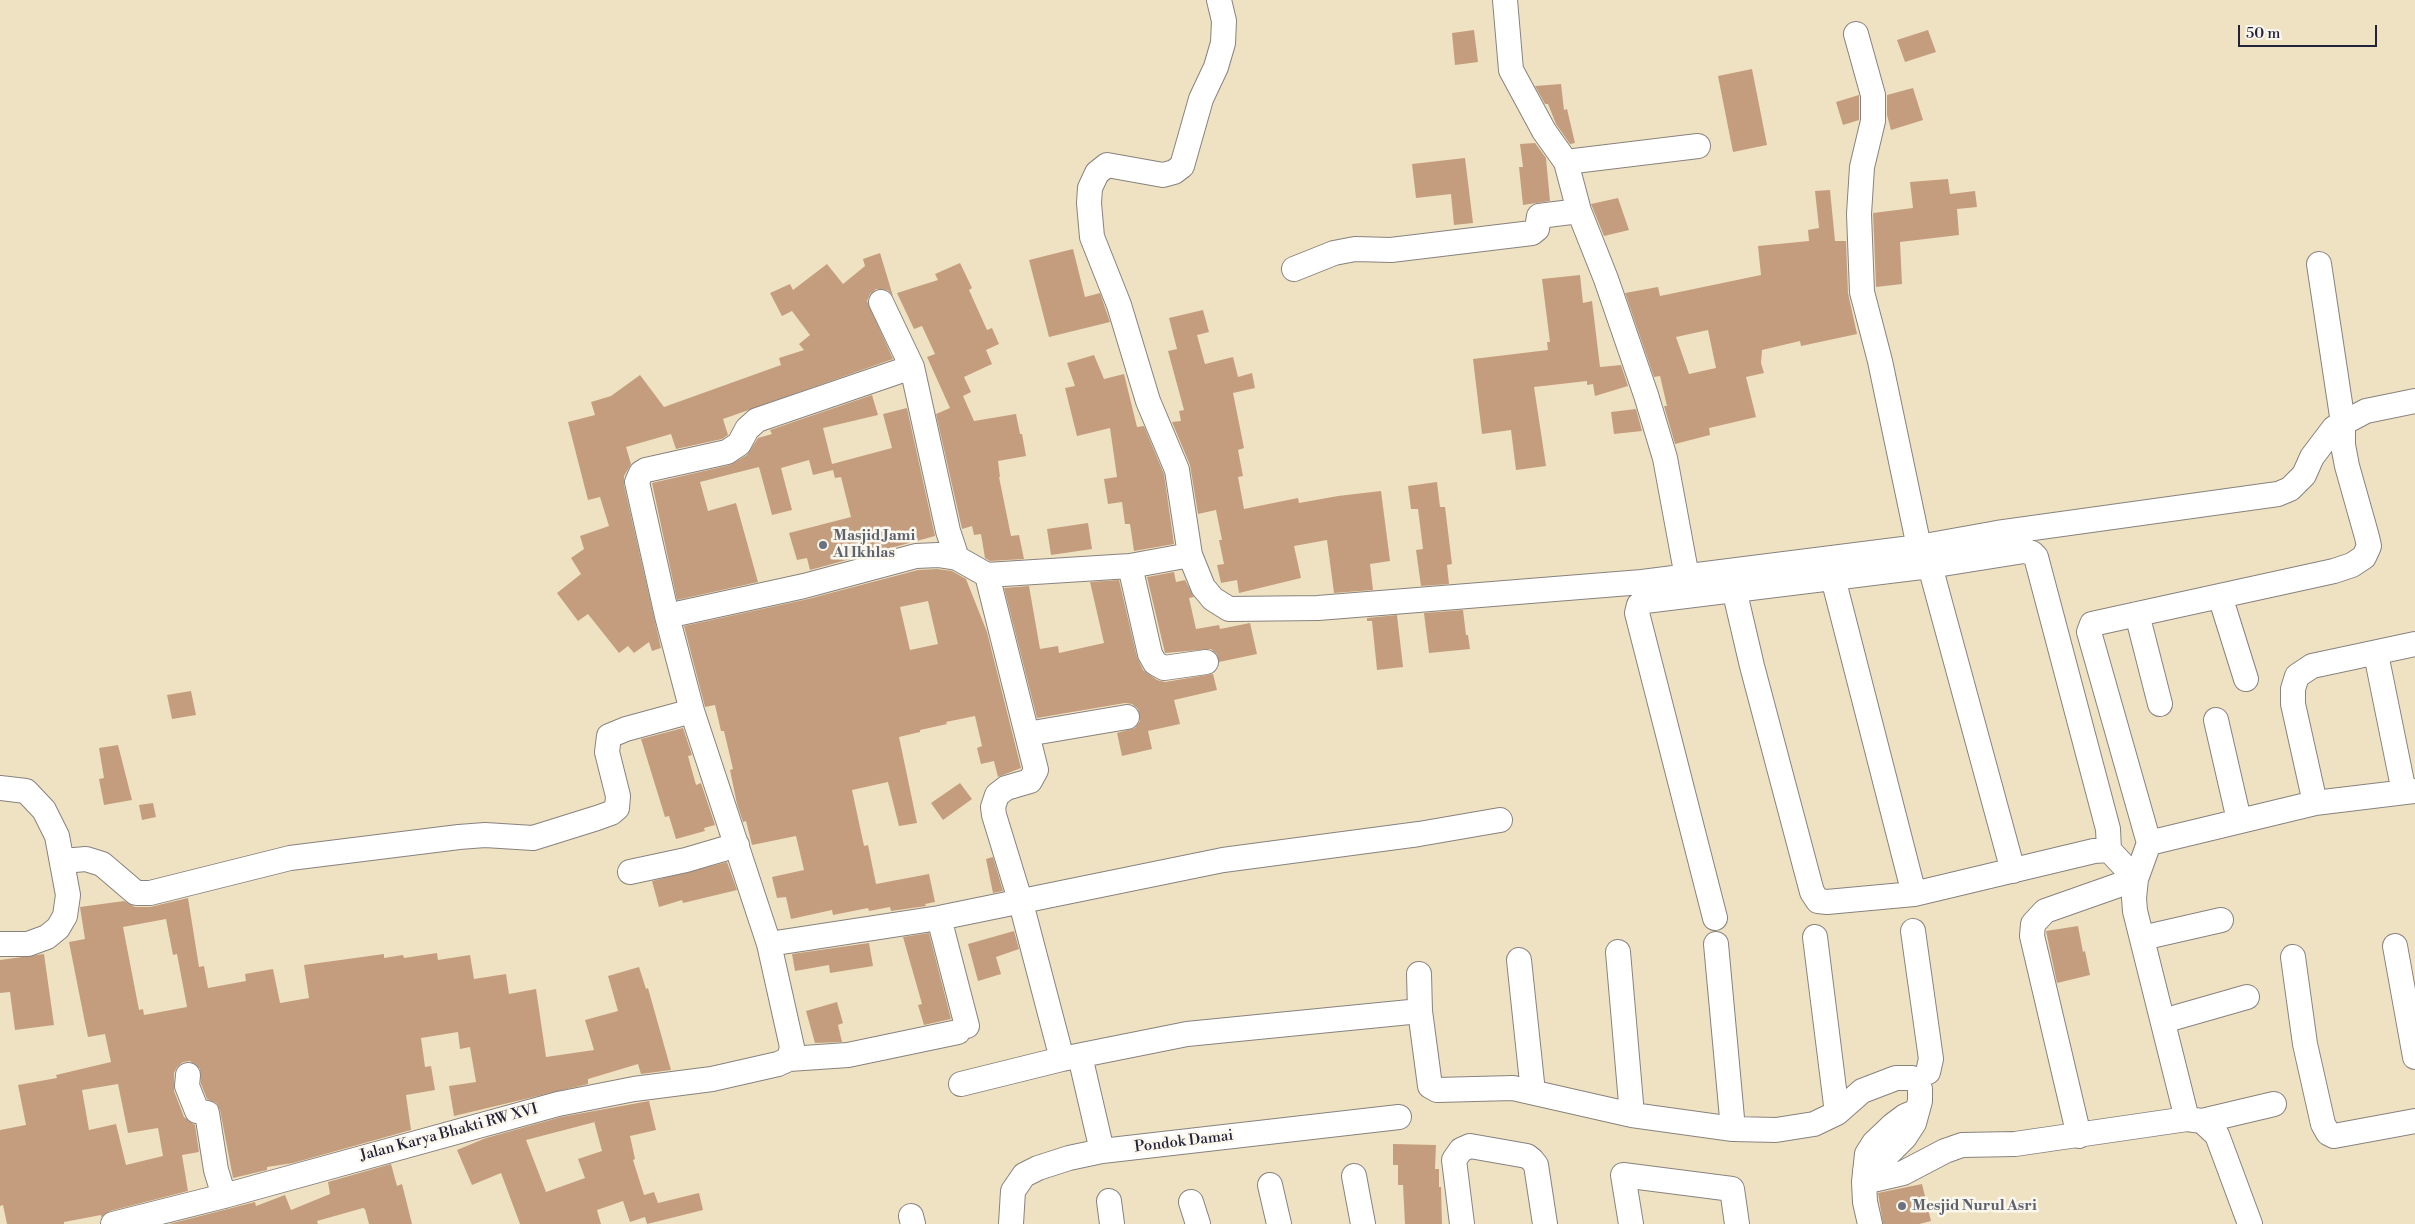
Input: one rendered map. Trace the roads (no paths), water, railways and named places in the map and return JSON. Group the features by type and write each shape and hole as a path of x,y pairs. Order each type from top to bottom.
{"street":[{"path":"1219,0 1224,21 1223,43 1201,99 1182,166 1174,172 1163,174 1107,165 1097,173 1090,188 1089,203 1092,237 1119,305 1148,401 1177,470 1190,555 1203,587 1213,599 1229,609 1318,608 1686,577 1794,573 1925,557 2024,551 2032,553 2036,557 2108,829 2109,850 2136,880"},
{"path":"1505,0 1512,70 1544,131 1566,162 1579,211 1609,288 1665,458 1686,577"},
{"path":"1856,34 1873,95 1873,121 1862,167 1859,214 1862,292 1880,360 1925,557 2013,871"},
{"path":"1566,162 1698,146"},
{"path":"1294,269 1334,254 1355,249 1391,250 1532,233 1537,229 1540,216 1579,211"},
{"path":"2250,1224 2217,1135 2194,1120 2163,1021 2135,912 2136,880 2149,843 2088,632 2092,624 2334,571 2352,565 2364,557 2369,546 2368,536 2347,466 2343,445 2343,423 2319,264"},
{"path":"881,302 912,367 948,531 957,558"},
{"path":"789,1060 792,1047 769,944 692,710 667,616 637,482 641,473 646,470 727,452 739,444 747,429 757,420 912,367"},
{"path":"1715,918 1638,613 1639,605 1644,601 1734,590 1794,573 1833,578 1925,557 1997,533 2278,494 2290,489 2304,475 2323,440 2334,428 2366,411 2415,401"},
{"path":"2304,475 2347,466"},
{"path":"667,616 804,586 916,556 938,555 957,558 987,575 1130,566 1190,555"},
{"path":"1130,566 1150,654 1155,662 1164,668 1206,662"},
{"path":"987,575 1036,770 1035,775 1030,781 1001,791 994,799 993,807 1021,902 1102,1151"},
{"path":"1833,578 1914,894"},
{"path":"1734,590 1752,666 1812,892 1818,901 1827,902 1914,894 2094,850 2109,850"},
{"path":"2220,596 2246,679"},
{"path":"2137,614 2160,704"},
{"path":"2315,803 2293,704 2293,689 2297,676 2312,666 2351,656 2376,654 2415,644"},
{"path":"2149,843 2315,803 2410,791 2376,654"},
{"path":"63,861 86,859 102,864 136,892 150,893 290,858 459,837 485,835 533,838 611,813 617,808 618,796 607,752 609,736 626,729 692,710"},
{"path":"1027,734 1126,717"},
{"path":"2216,720 2239,820"},
{"path":"0,788 26,791 44,810 57,836 68,895 65,916 58,928 47,936 28,944 0,944"},
{"path":"769,944 939,918 1223,860 1419,834 1500,820"},
{"path":"630,872 651,869 737,845"},
{"path":"2079,1136 2032,936 2033,924 2045,911 2136,880"},
{"name":"Jalan Karya Bhakti RW XVI","path":"113,1224 224,1196 558,1104 634,1089 712,1079 789,1060 848,1055 962,1029 939,918"},
{"path":"2142,938 2221,920"},
{"path":"1870,1224 1865,1202 1865,1176 1868,1154 1874,1143 1905,1116 1931,1059 1913,931"},
{"path":"1815,937 1837,1113"},
{"path":"1716,944 1733,1129"},
{"path":"2395,946 2415,1057"},
{"path":"1618,952 1632,1115"},
{"path":"2293,957 2305,1044 2323,1124 2328,1133 2334,1136 2415,1121"},
{"path":"1519,960 1533,1092"},
{"path":"1419,974 1420,1011 1430,1086 1437,1090 1514,1088 1632,1115 1733,1129 1776,1130 1814,1124 1837,1113 1862,1091 1896,1078 1919,1088"},
{"path":"2163,1021 2247,997"},
{"path":"961,1084 1071,1058 1187,1034 1420,1011"},
{"path":"188,1075 187,1086 197,1111 207,1113 216,1170 224,1196"},
{"path":"1865,1176 1903,1173 1945,1151 1962,1146 2015,1144 2079,1136 2194,1120 2274,1104"},
{"name":"Pondok Damai","path":"1011,1224 1013,1191 1024,1175 1038,1168 1069,1158 1102,1151 1399,1117"},
{"path":"1462,1224 1454,1160 1461,1150 1470,1146 1527,1156 1532,1160 1536,1165 1545,1224"},
{"path":"1631,1224 1623,1174 1732,1189 1737,1224"},
{"path":"1354,1176 1363,1224"},
{"path":"1270,1185 1279,1224"},
{"path":"1110,1200 1112,1224"}],"place":[{"name":"Masjid Jami Al Ikhlas","path":"823,545"},
{"name":"Mesjid Nurul Asri","path":"1902,1206"}]}
